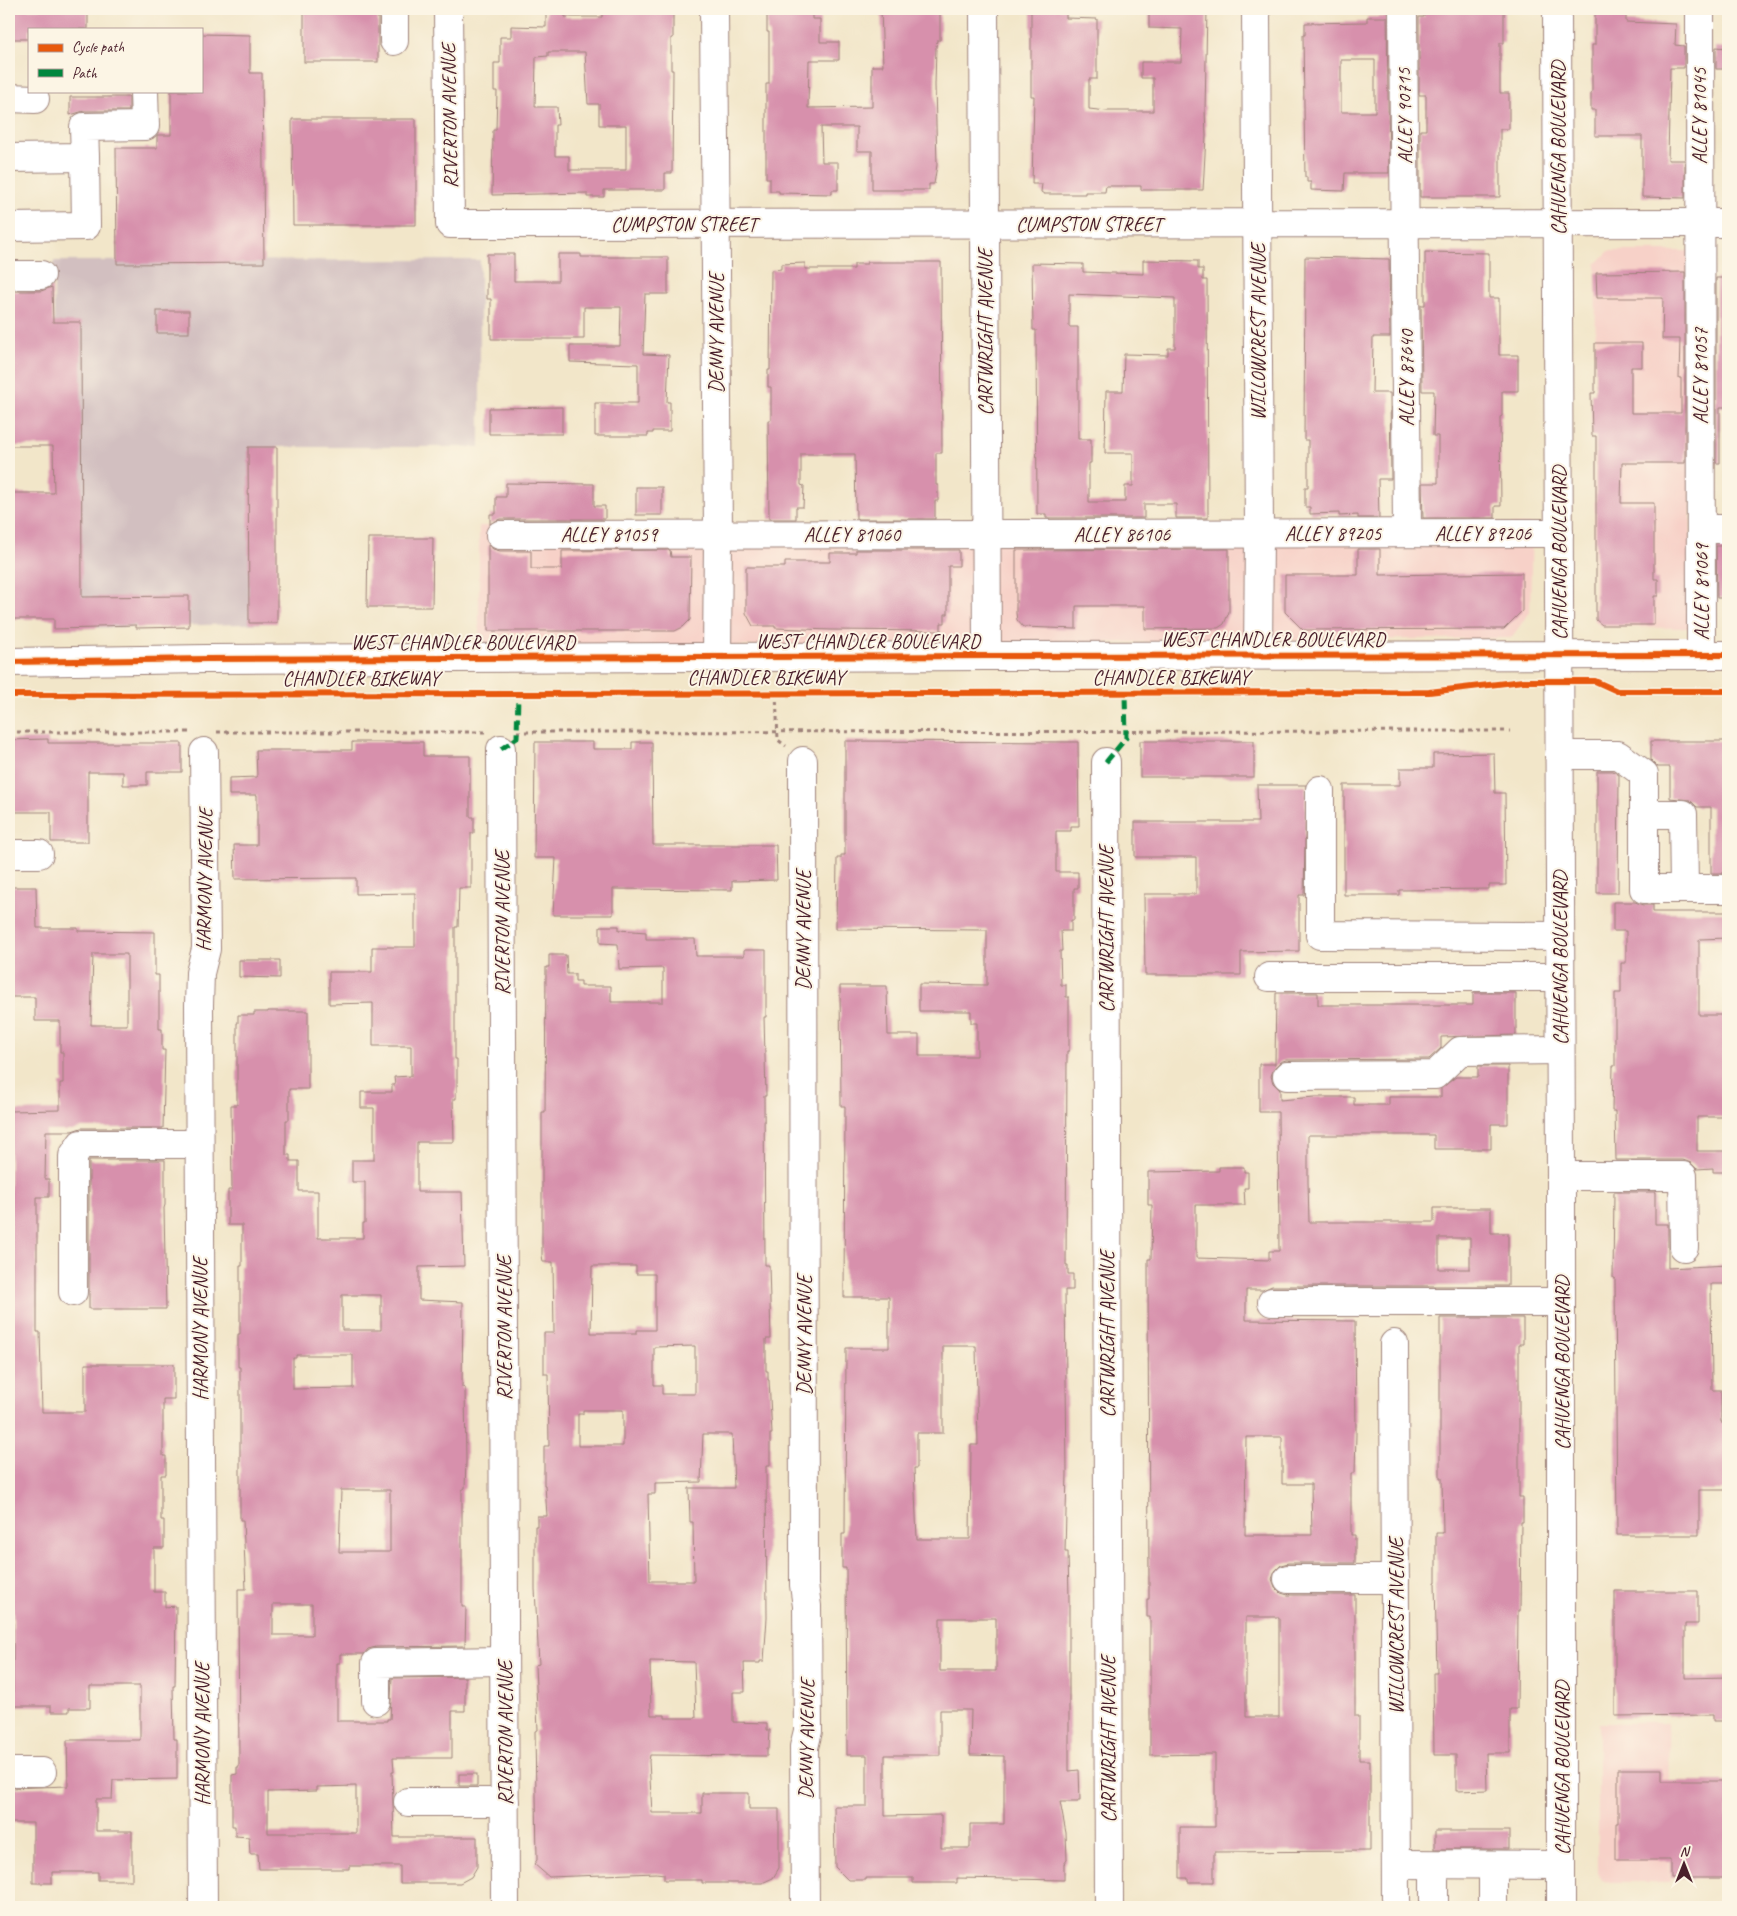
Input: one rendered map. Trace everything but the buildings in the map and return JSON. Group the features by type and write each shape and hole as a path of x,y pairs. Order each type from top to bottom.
{"street":[{"path":"394,9 394,41"},
{"name":"RIVERTON AVENUE","path":"448,9 450,224"},
{"name":"DENNY AVENUE","path":"714,9 718,534 717,658"},
{"name":"CARTWRIGHT AVENUE","path":"984,9 987,656"},
{"name":"WILLOWCREST AVENUE","path":"1256,9 1258,655"},
{"name":"ALLEY 90715","path":"1403,9 1405,224"},
{"name":"CAHUENGA BOULEVARD","path":"1557,9 1560,654 1561,1907"},
{"name":"ALLEY 81045","path":"1699,224 1700,9"},
{"path":"9,227 86,226 84,126 145,126 144,92"},
{"path":"9,158 84,157"},
{"name":"CUMPSTON STREET","path":"450,224 1728,223"},
{"name":"ALLEY 87640","path":"1405,224 1407,533"},
{"name":"ALLEY 81057","path":"1699,224 1701,529"},
{"path":"9,275 41,275"},
{"path":"1701,529 1728,529"},
{"name":"ALLEY 81069","path":"1701,529 1701,655"},
{"name":"ALLEY 89206","path":"1407,533 1559,533"},
{"name":"ALLEY 89205","path":"1259,534 1407,533"},
{"name":"ALLEY 81059","path":"500,534 718,534"},
{"name":"ALLEY 81060","path":"718,534 985,534"},
{"name":"ALLEY 86106","path":"985,534 1259,534"},
{"name":"WEST CHANDLER BOULEVARD","path":"9,662 206,659 1728,655"},
{"name":"RIVERTON AVENUE","path":"499,738 505,1907"},
{"name":"HARMONY AVENUE","path":"203,1907 199,1144 200,973 206,949 204,739"},
{"path":"1560,755 1618,755 1644,774 1644,889 1728,889"},
{"name":"DENNY AVENUE","path":"803,761 804,1585 807,1606 808,1731 804,1747 805,1907"},
{"name":"CARTWRIGHT AVENUE","path":"1106,762 1109,1907"},
{"path":"1320,790 1320,935 1560,936"},
{"path":"1644,814 1684,814 1684,889"},
{"path":"9,854 39,854"},
{"path":"1268,977 1560,978"},
{"path":"1287,1076 1435,1075 1460,1051 1560,1050"},
{"path":"74,1292 73,1156 81,1144 199,1144"},
{"path":"1561,1176 1684,1176 1684,1246"},
{"path":"1272,1302 1561,1302"},
{"name":"WILLOWCREST AVENUE","path":"1394,1344 1396,1907"},
{"path":"1288,1579 1395,1579"},
{"path":"376,1701 376,1663 504,1661"},
{"path":"9,1772 42,1772"},
{"path":"408,1802 505,1802"},
{"path":"1396,1864 1561,1865"},
{"path":"1434,1865 1434,1907"},
{"path":"1493,1865 1494,1907"}],"path":[{"path":"776,693 778,740 803,761"},
{"path":"9,732 204,739 499,738 778,731 1510,731"}],"shaded area":[{"path":"1609,251 1693,251 1690,628 1601,627 1594,620 1596,264"},
{"path":"480,260 480,447 277,447 277,623 54,629 54,261"},
{"path":"1532,524 1530,612 1511,638 479,649 479,526"},
{"path":"1598,1723 1668,1723 1670,1882 1610,1882 1602,1879 1598,1872"}],"marked path":[{"path":"501,749 517,738 518,693"},
{"path":"1106,762 1126,738 1125,694"}],"cycle path":[{"name":"CHANDLER BIKEWAY","path":"9,662 206,659 1728,655"},
{"name":"CHANDLER BIKEWAY","path":"9,695 1429,692 1523,681 1595,681 1617,691 1728,691"}]}
